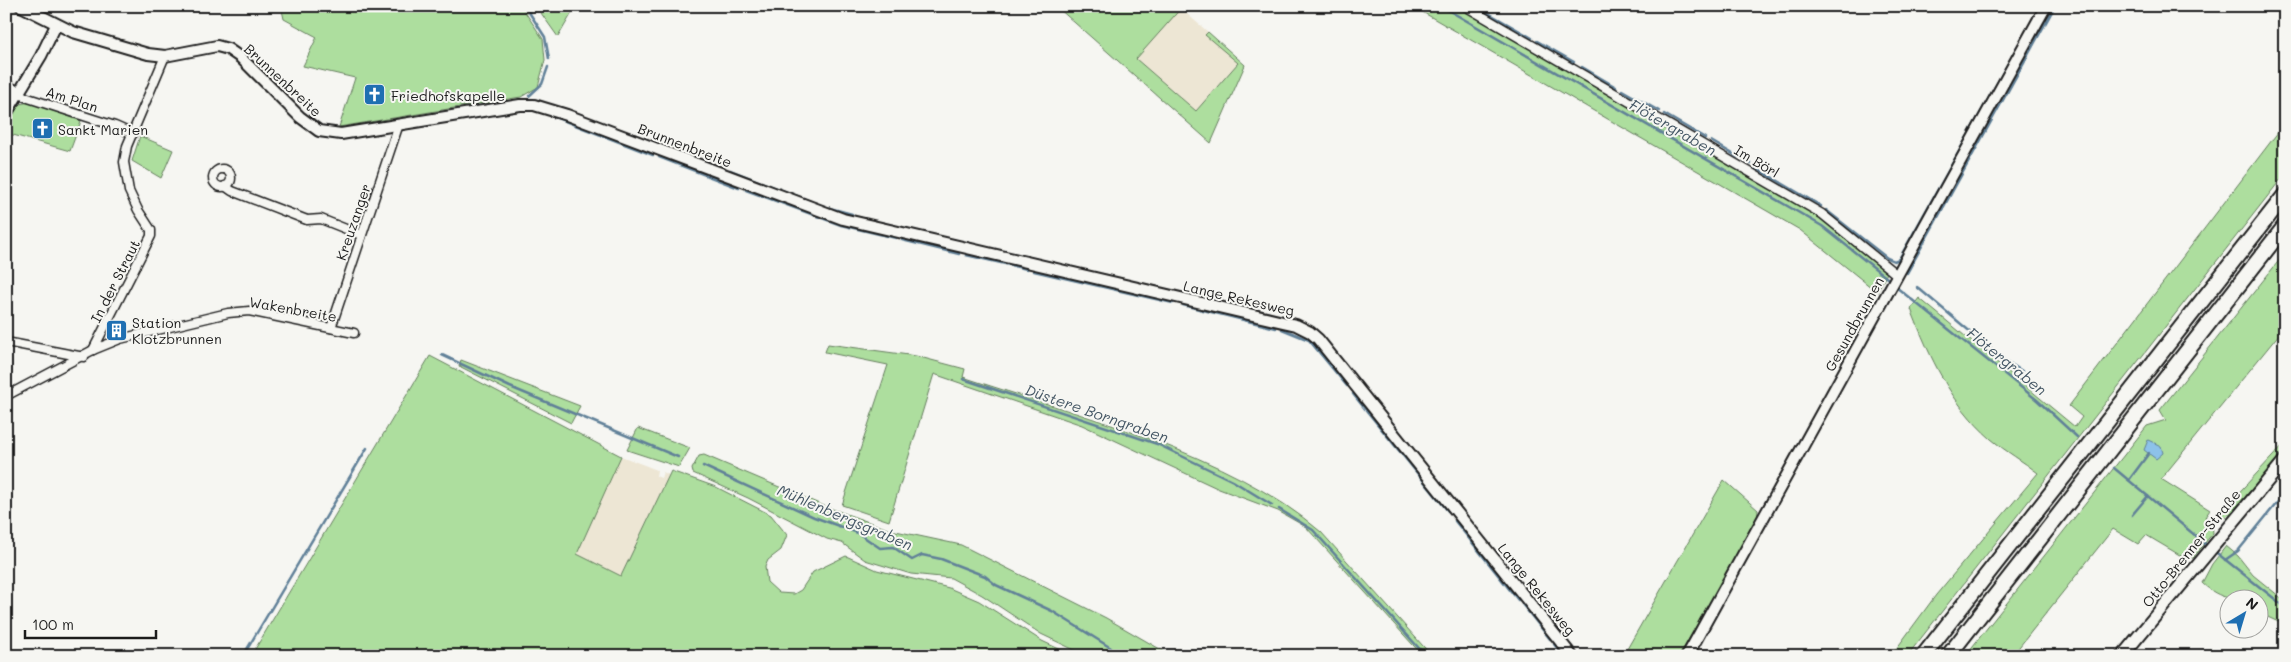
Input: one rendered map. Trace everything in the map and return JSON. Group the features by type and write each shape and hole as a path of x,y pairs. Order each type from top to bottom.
{"highway":[{"path":"1923,656 2285,195"},
{"path":"1948,656 2285,226"}],"main road":[{"name":"Otto-Brenner-Straße","path":"2122,656 2217,539 2285,460"}],"street":[{"name":"Brunnenbreite","path":"21,6 56,25 139,52 165,56 217,46 228,49 241,58 300,117 326,134 341,134 520,105 548,108 814,210"},
{"name":"Im Börl","path":"1465,6 1822,214 1897,275"},
{"name":"Gesundbrunnen","path":"1687,656 2046,6"},
{"path":"6,114 41,56 56,25"},
{"name":"In der Straut","path":"93,350 152,236 151,230 135,205 126,180 124,154 165,56"},
{"name":"Am Plan","path":"6,83 25,97 115,126 133,134"},
{"name":"Kreuzanger","path":"331,328 399,124"},
{"path":"225,186 232,191 307,220 321,219 361,235"},
{"name":"Lange Rekesweg","path":"814,210 843,219 1296,325 1310,332 1572,656"},
{"name":"Wakenbreite","path":"6,396 84,357 93,350 120,339 228,313 249,312 354,333"},
{"path":"6,342 84,357"}],"shaded area":[{"path":"1180,8 1208,32 1206,35 1238,63 1196,111 1136,59"},
{"path":"621,456 657,470 656,476 661,478 663,472 669,475 621,576 577,554"}],"green space":[{"path":"275,6 521,6 543,39 545,60 538,87 521,97 339,127 355,78 303,66 317,37 284,19 282,10"},
{"path":"536,6 576,6 558,37"},
{"path":"958,6 1183,6 1136,59 1196,111 1238,63 1205,35 1208,32 1245,65 1211,143 1058,8"},
{"path":"1412,6 1458,6 1827,221 1885,269 1887,273 1877,292 1800,230"},
{"name":"Sankt Marien","path":"29,102 81,121 70,151 6,133 6,126 20,104"},
{"path":"2285,123 2285,174 1907,656 1891,656 1936,595 2038,473 1991,439 1964,411 1953,395 1934,362 1911,309 1919,298 2075,427 2082,417 2069,406"},
{"path":"140,136 173,150 161,178 132,161"},
{"path":"2285,253 2285,327 2161,479 2210,510 2205,517 2212,521 2213,533 2193,558 2183,557 2146,535 2138,544 2113,529 2012,656 1965,656 2147,426 2166,420 2160,410"},
{"path":"828,344 916,356 965,369 963,377 1151,439 1198,458 1243,480 1284,504 1321,532 1432,656 1423,656 1306,527 1278,511 1219,489 1082,425 934,374 889,521 842,505 888,365 825,352"},
{"path":"430,356 621,456 577,554 621,576 671,471 716,487 771,515 787,535 781,550 768,560 765,567 767,582 779,593 794,594 801,590 813,572 846,556 877,570 949,588 979,601 1042,641 1074,656 251,656"},
{"path":"461,360 580,406 571,423 459,366"},
{"path":"638,428 690,448 679,467 627,450"},
{"path":"2285,443 2285,451 2232,512 2223,519 2218,515"},
{"path":"704,455 824,506 891,530 961,545 1106,618 1172,656 1087,656 1041,634 982,595 951,578 911,574 865,560 842,543 827,539 748,498 693,473 692,469 699,456"},
{"path":"1724,480 1758,510 1757,521 1679,656 1623,656"},
{"path":"2226,546 2238,556 2253,575 2285,601 2285,625 2268,617 2268,590 2218,590 2218,594 2209,589 2202,583 2212,564"}],"water":[{"path":"2148,440 2161,446 2163,453 2156,459 2144,450"}],"waterway":[{"path":"525,6 545,37 549,59"},
{"name":"Flötergraben","path":"1441,6 1822,226 1887,278"},
{"path":"1826,210 1887,258 1894,261 1899,259 2040,6"},
{"path":"1907,273 2055,6"},
{"path":"1483,10 1532,38"},
{"path":"1537,41 1574,62"},
{"path":"529,96 542,84 548,67"},
{"path":"1582,67 1616,87"},
{"path":"1622,90 1659,111"},
{"path":"1664,114 1705,138"},
{"path":"552,116 653,155"},
{"path":"1711,141 1738,157"},
{"path":"659,157 739,188"},
{"path":"1744,160 1751,164"},
{"path":"1756,168 1821,206"},
{"path":"730,170 810,201"},
{"path":"746,190 841,225 896,238"},
{"path":"826,207 852,214"},
{"path":"902,240 959,254"},
{"path":"966,255 1027,269"},
{"path":"1034,271 1173,303"},
{"name":"Flötergraben","path":"1896,287 2037,400 2077,437"},
{"path":"1917,287 2004,360 2022,371"},
{"path":"1183,305 1276,328"},
{"path":"1282,329 1309,340 1347,386"},
{"name":"Mühlenbergsgraben","path":"442,355 510,387 678,457"},
{"name":"Düstere Borngraben","path":"963,379 1157,444 1233,481 1272,505"},
{"path":"1357,380 1399,431"},
{"path":"1353,394 1448,511"},
{"path":"243,656 367,448"},
{"path":"2129,480 2149,453"},
{"name":"Mühlenbergsgraben","path":"703,466 814,517 858,533 880,548 893,547 912,560 922,555 941,559 985,576 996,585 1052,611 1111,648"},
{"name":"Flötergraben","path":"2114,468 2209,547"},
{"path":"2225,560 2238,551 2285,493"},
{"path":"2132,515 2148,496"},
{"name":"Düstere Borngraben","path":"1279,509 1313,530 1426,656"},
{"path":"1455,521 1518,600"},
{"name":"Flötergraben","path":"2213,550 2285,607"},
{"path":"1522,604 1550,639"},
{"path":"1554,644 1563,656"}],"place":[{"name":"Friedhofskapelle","path":"375,95"},
{"name":"Sankt Marien","path":"42,129"},
{"name":"Station Klotzbrunnen","path":"116,330"}]}
